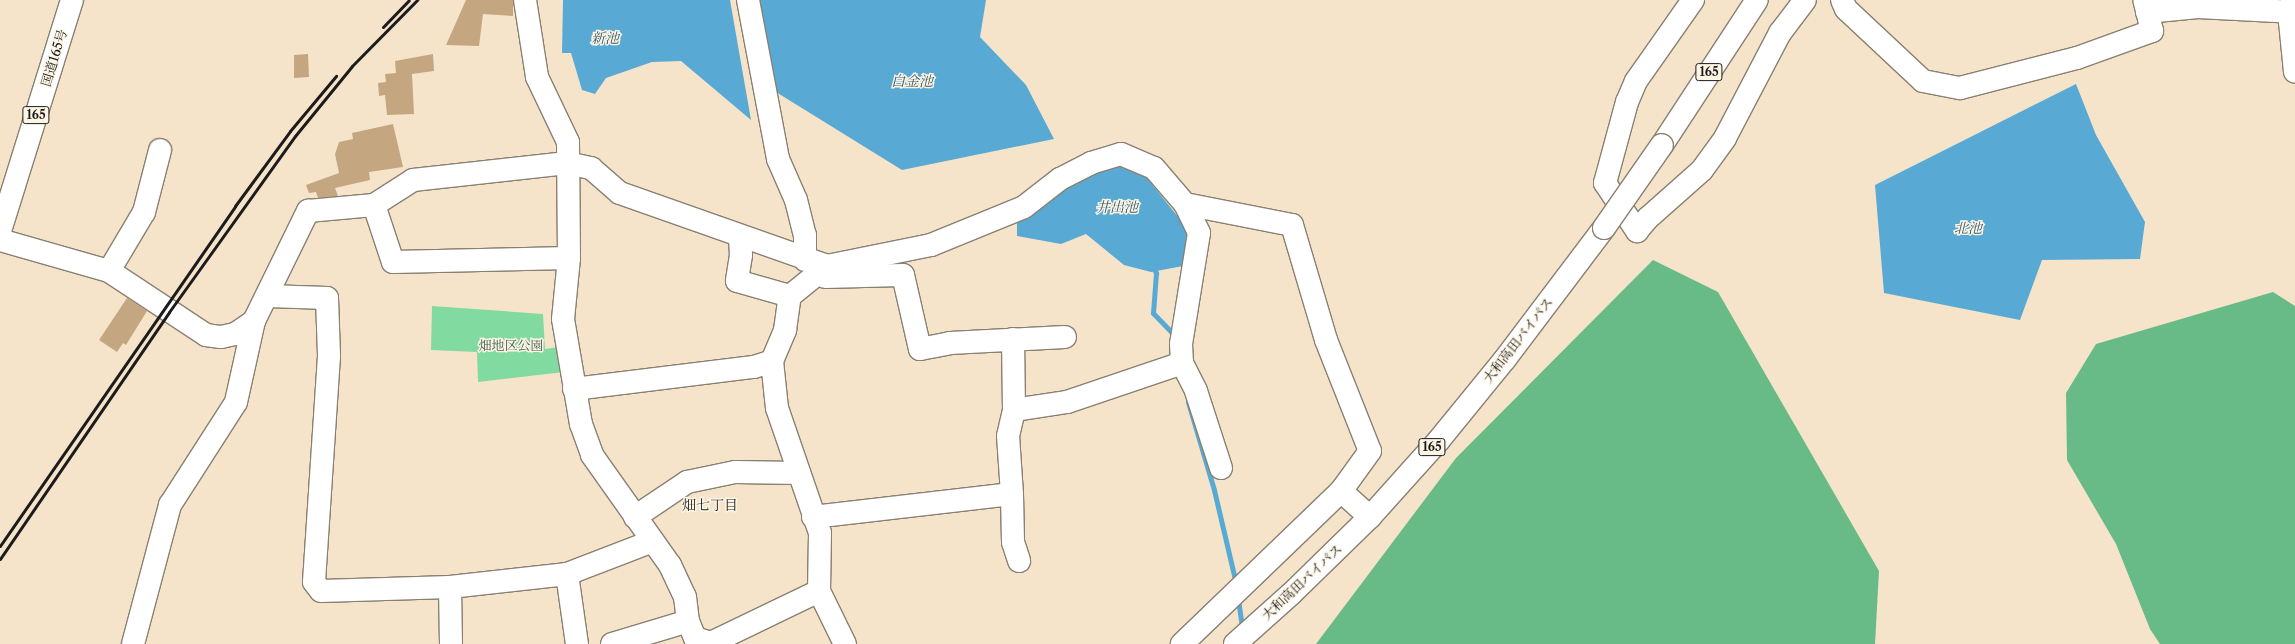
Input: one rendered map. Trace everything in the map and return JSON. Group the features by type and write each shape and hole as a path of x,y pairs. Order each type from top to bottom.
{"main road":[{"path":"525,0 537,77 568,142 569,258 563,319 581,424 592,455 670,564 685,596 688,621 695,638 711,643 819,591"},
{"path":"748,0 778,159 796,200 804,235 815,268"},
{"path":"1692,0 1636,81 1627,102 1606,183 1638,231 1648,218 1702,170 1725,138 1780,33 1805,0"},
{"name":"大和高田バイパス","path":"1235,644 1291,594 1370,517 1439,440 1505,359 1604,228 1662,145 1757,0"},
{"path":"1842,0 1846,9 1923,81 1960,88 2077,58 2152,31 2146,6 2292,8 2295,72"},
{"name":"国道165号","path":"0,231 67,2"},
{"path":"109,270 144,212 160,150"},
{"path":"845,644 819,591 820,533 813,517 777,408 772,361 786,330 790,296 815,268 930,245 1024,207 1060,178 1091,163 1121,154 1154,168 1185,204 1199,233 1181,344 1182,363 1196,391 1221,468"},
{"path":"133,644 170,505 236,402 254,321 308,210 374,205 414,180 567,163 592,168 620,193 740,237 815,268 904,275 920,350 950,343 1065,337"},
{"path":"1182,644 1341,491 1370,452 1326,340 1292,225 1185,204"},
{"path":"374,205 393,262 569,258"},
{"path":"740,237 741,255 737,281 790,296"},
{"path":"0,240 109,270 206,335 221,337 235,334 254,321"},
{"path":"267,296 327,298 329,356 314,582 321,591 450,587 567,574 653,542"},
{"path":"1012,339 1014,410 1008,436 1012,494 1013,542 1019,561"},
{"path":"574,389 754,367 772,361"},
{"path":"1014,410 1067,402 1182,363"},
{"path":"635,517 687,482 735,472 799,473"},
{"path":"1341,491 1370,517"},
{"path":"813,517 1012,494"},
{"path":"567,574 577,644"},
{"path":"450,587 451,644"},
{"path":"612,644 688,621"}],"green space":[{"path":"1653,260 1718,292 1879,571 1875,644 1316,644 1456,458"},
{"path":"2273,292 2295,306 2295,644 2160,644 2150,629 2116,544 2067,460 2066,393 2096,344"},
{"name":"畑地区公園","path":"432,306 543,314 545,349 560,347 564,372 478,382 477,352 431,350"}],"water":[{"name":"新池","path":"563,0 730,0 751,120 681,61 652,62 606,78 595,94 582,90 571,53 562,53"},
{"name":"白金池","path":"759,0 986,0 980,37 1026,85 1054,139 902,170 776,92"},
{"name":"北池","path":"2076,84 2096,135 2145,222 2140,259 2042,260 2020,320 1884,293 1875,185"},
{"name":"井出池","path":"1121,161 1138,167 1187,228 1183,266 1151,272 1124,265 1086,234 1061,244 1017,236 1017,222 1052,195 1087,174"}],"building":[{"path":"466,0 513,0 513,16 483,14 479,46 446,45"},
{"path":"308,54 309,77 294,78 294,55"},
{"path":"433,54 434,71 412,74 414,114 387,115 385,95 379,96 378,83 386,82 385,74 396,73 395,61"},
{"path":"393,124 403,167 369,172 370,180 335,188 338,196 318,198 316,192 309,193 306,185 339,173 335,154 339,142 353,139 352,133"},
{"path":"127,298 147,311 126,345 123,343 117,352 99,340"}],"waterway":[{"path":"1153,267 1156,273 1153,313 1176,337"},
{"path":"1188,402 1214,490 1236,584"},
{"path":"1238,599 1242,629"}],"railway":[{"path":"383,27 409,0"},
{"path":"0,559 169,312 295,136 352,66 417,0"},
{"path":"0,546 235,206 290,131 336,76"}],"district":[{"name":"畑七丁目","path":"710,505"}]}
